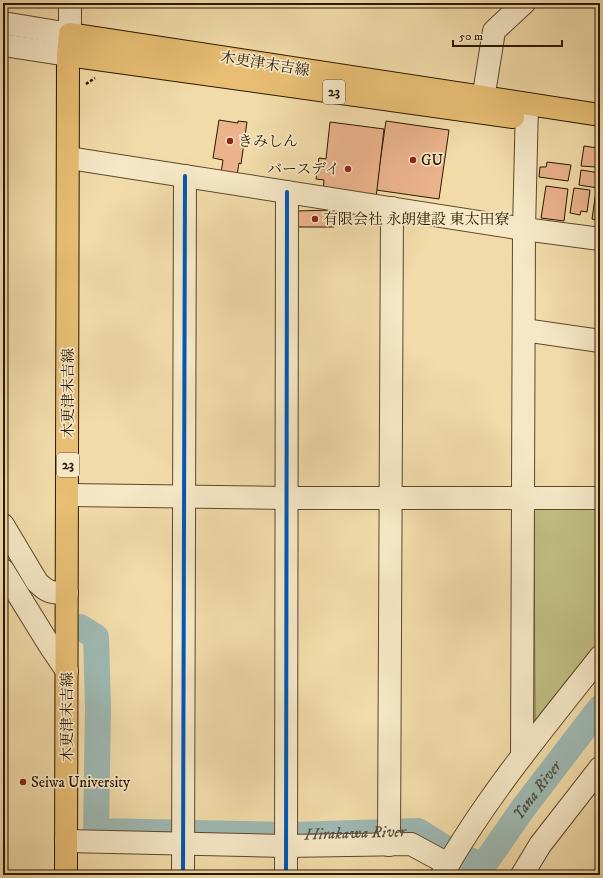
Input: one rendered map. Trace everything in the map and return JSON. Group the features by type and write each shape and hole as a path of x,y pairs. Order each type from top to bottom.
{"main road":[{"name":"木更津末吉線","path":"66,875 69,44 527,111 600,114"},
{"name":"木更津末吉線","path":"527,111 600,130"}],"street":[{"path":"69,44 70,3"},
{"path":"483,105 494,31 524,3"},
{"path":"3,23 69,44"},
{"path":"3,45 69,44"},
{"path":"522,756 524,229 527,111"},
{"path":"69,158 524,229 600,239"},
{"path":"183,875 185,176"},
{"path":"286,192 286,875"},
{"path":"389,837 392,208"},
{"path":"524,330 600,341"},
{"path":"68,495 286,498 600,498"},
{"path":"3,525 37,582 44,589 52,593 67,593"},
{"path":"3,570 67,671"},
{"path":"66,841 184,835 389,837 411,844 450,861 478,815 522,756 600,657"},
{"path":"522,875 540,845 600,768"}],"path":[{"path":"86,91 86,83 99,75"}],"shaded area":[{"path":"600,507 600,647 539,723 535,722 534,509"}],"building":[{"name":"きみしん","path":"219,120 238,123 238,121 247,122 241,164 239,163 237,175 221,173 223,160 213,158"},
{"name":"GU","path":"386,121 449,130 439,199 376,190"},
{"name":"バースデイ","path":"330,122 384,129 376,198 323,192 324,180 316,179 319,158 326,159"},
{"path":"584,146 598,148 595,167 581,166"},
{"path":"547,162 571,165 568,181 539,177 540,167 546,167"},
{"path":"581,170 600,173 598,188 579,185"},
{"path":"546,186 568,189 564,221 541,218"},
{"path":"574,188 590,190 587,212 581,211 580,215 570,213"},
{"path":"596,191 600,191 600,221 592,219"},
{"name":"有限会社 永朗建設 東太田寮","path":"334,210 334,227 296,227 296,211"}],"waterway":[{"name":"Hirakawa River","path":"80,627 96,637 98,707 96,831 293,835 418,831 453,853 483,866"},
{"name":"Yana River","path":"479,875 483,866 524,807 600,708"}],"cycle path":[{"path":"183,875 185,176"},
{"path":"286,875 287,192"}],"place":[{"name":"きみしん","path":"230,141"},
{"name":"GU","path":"413,160"},
{"name":"バースデイ","path":"348,169"},
{"name":"有限会社 永朗建設 東太田寮","path":"315,219"},
{"name":"Seiwa University","path":"23,782"}]}
